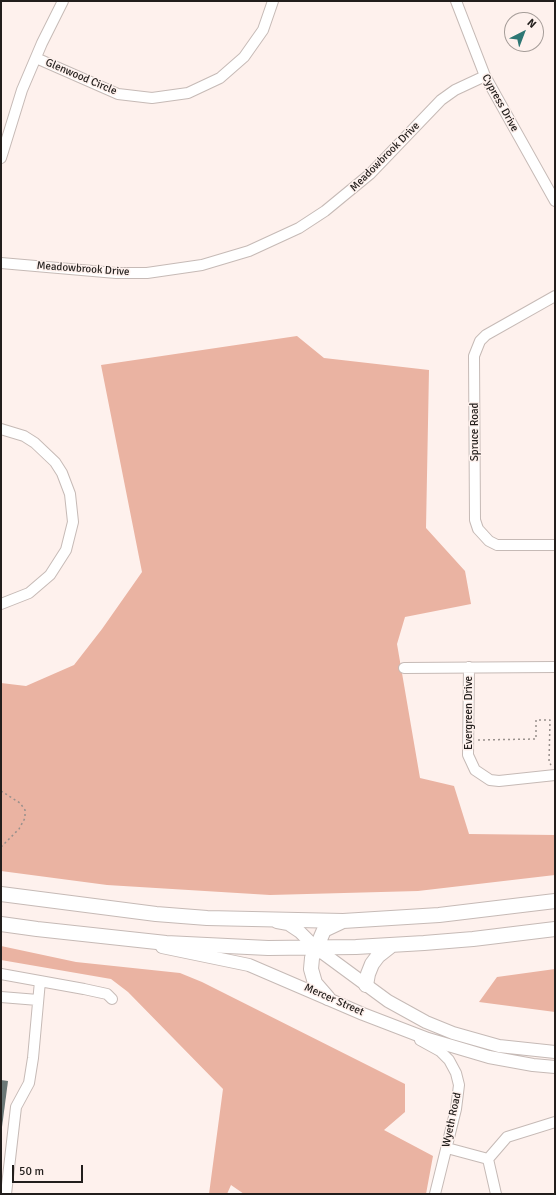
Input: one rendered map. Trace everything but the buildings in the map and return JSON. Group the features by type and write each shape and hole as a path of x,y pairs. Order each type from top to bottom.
{"highway":[{"path":"1,894 156,914 207,918 343,921 439,916 555,901"},
{"path":"328,998 315,983 311,969 312,958 324,930 343,921"},
{"path":"1,924 112,938 166,943 268,948 392,945 473,939 555,929"},
{"path":"366,985 372,964 378,956 392,945"}],"main road":[{"path":"268,919 288,924 300,932 316,948 406,1012 453,1033 499,1046 555,1052"},
{"name":"Mercer Street","path":"112,938 250,964 428,1039 489,1057 533,1065 555,1067"}],"street":[{"path":"1,158 15,110 36,58 63,1"},
{"name":"Glenwood Circle","path":"36,58 118,94 152,98 188,93 220,78 244,57 263,30 273,1"},
{"name":"Cypress Drive","path":"456,1 485,76 555,201"},
{"name":"Meadowbrook Drive","path":"1,263 116,273 147,272 202,265 249,251 299,228 325,211 370,174 441,100 455,90 485,76"},
{"name":"Spruce Road","path":"555,296 486,335 480,341 474,356 476,520 478,529 486,538 497,545 555,546"},
{"path":"1,429 18,434 35,442 55,462 62,473 70,494 73,522 66,550 50,575 30,593 1,604"},
{"name":"Evergreen Drive","path":"469,667 468,755 475,770 490,780 499,781 553,770"},
{"path":"404,668 555,667"},
{"path":"1,974 107,994 112,998"},
{"path":"6,1194 16,1107 29,1083 33,1058 40,981"},
{"path":"1,997 38,1000"},
{"name":"Wyeth Road","path":"397,1027 440,1051 452,1064 456,1072 459,1085 458,1098 436,1194"},
{"path":"488,1159 508,1137 555,1122"},
{"path":"447,1148 488,1159"},
{"path":"488,1159 496,1194"}],"path":[{"path":"478,740 536,739 536,720 550,720 549,762 553,770"},
{"path":"1,791 20,803 25,810 25,818 19,829 1,847"}],"shaded area":[{"path":"297,336 324,358 429,370 426,528 465,571 471,604 405,617 397,644 420,778 454,786 469,834 555,835 555,875 418,891 270,895 107,885 1,871 1,683 26,686 74,665 102,629 142,572 101,365"},
{"path":"1,946 76,962 180,973 202,982 405,1084 405,1112 384,1130 433,1156 426,1194 244,1194 231,1185 227,1194 209,1194 223,1089 128,992 111,979 1,960"},
{"path":"555,969 555,1012 479,1002 497,977"}]}
